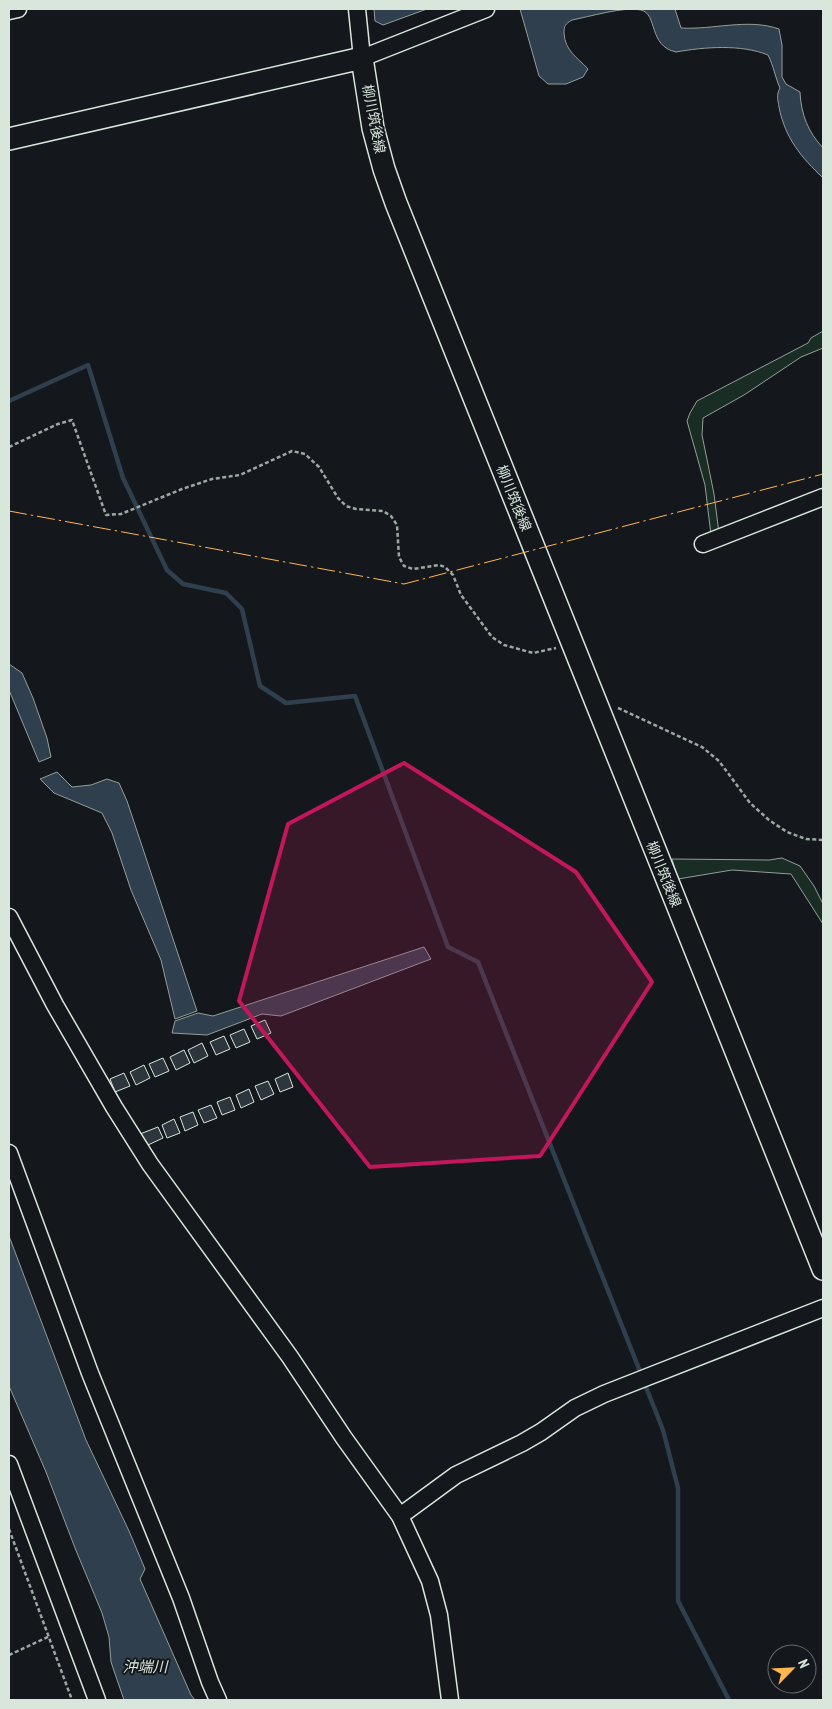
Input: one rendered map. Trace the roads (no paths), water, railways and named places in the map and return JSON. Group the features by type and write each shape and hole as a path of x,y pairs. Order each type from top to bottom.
{"main road":[{"path":"9,140 362,58"},
{"name":"柳川筑後線","path":"362,58 373,128 396,203 823,1269"}],"street":[{"path":"9,11 18,9"},
{"path":"357,9 362,58 486,9"},
{"path":"703,544 823,497"},
{"path":"9,918 55,1005 114,1107 150,1164 290,1357 344,1438 400,1516 430,1580 439,1614 450,1700"},
{"path":"9,1154 87,1364 181,1598 218,1700"},
{"path":"400,1516 456,1475 522,1443 575,1408 673,1366 823,1308"},
{"path":"9,1464 97,1700"}],"water":[{"path":"374,9 427,9 383,25 375,21"},
{"path":"520,9 626,9 572,20 566,24 564,33 567,45 572,53 588,69 583,77 566,84 548,84 539,76"},
{"path":"634,9 675,9 681,28 755,24 779,29 782,45 782,77 786,84 800,92 806,122 813,136 823,148 823,178 801,154 785,128 778,100 780,88 768,55 734,48 676,52 667,49 657,37 650,17 646,13"},
{"path":"9,664 22,673 47,738 51,757 39,762 9,690"},
{"path":"57,772 72,787 91,785 107,779 119,783 127,801 197,1011 175,1019 161,960 131,890 112,833 102,813 54,793 40,779"},
{"path":"424,947 431,959 281,1016 262,1014 207,1035 172,1033 175,1021 198,1013 213,1016"},
{"name":"沖端川","path":"9,1236 86,1440 145,1569 140,1579 191,1695 195,1700 124,1700 111,1662 109,1637 102,1613 46,1472 9,1386"}],"waterway":[{"path":"9,401 88,365 123,478 167,570 183,584 226,593 242,609 260,686 286,703 355,696 448,947 478,962 641,1374"},
{"path":"644,1382 663,1430 678,1488 678,1601 729,1700"}]}
